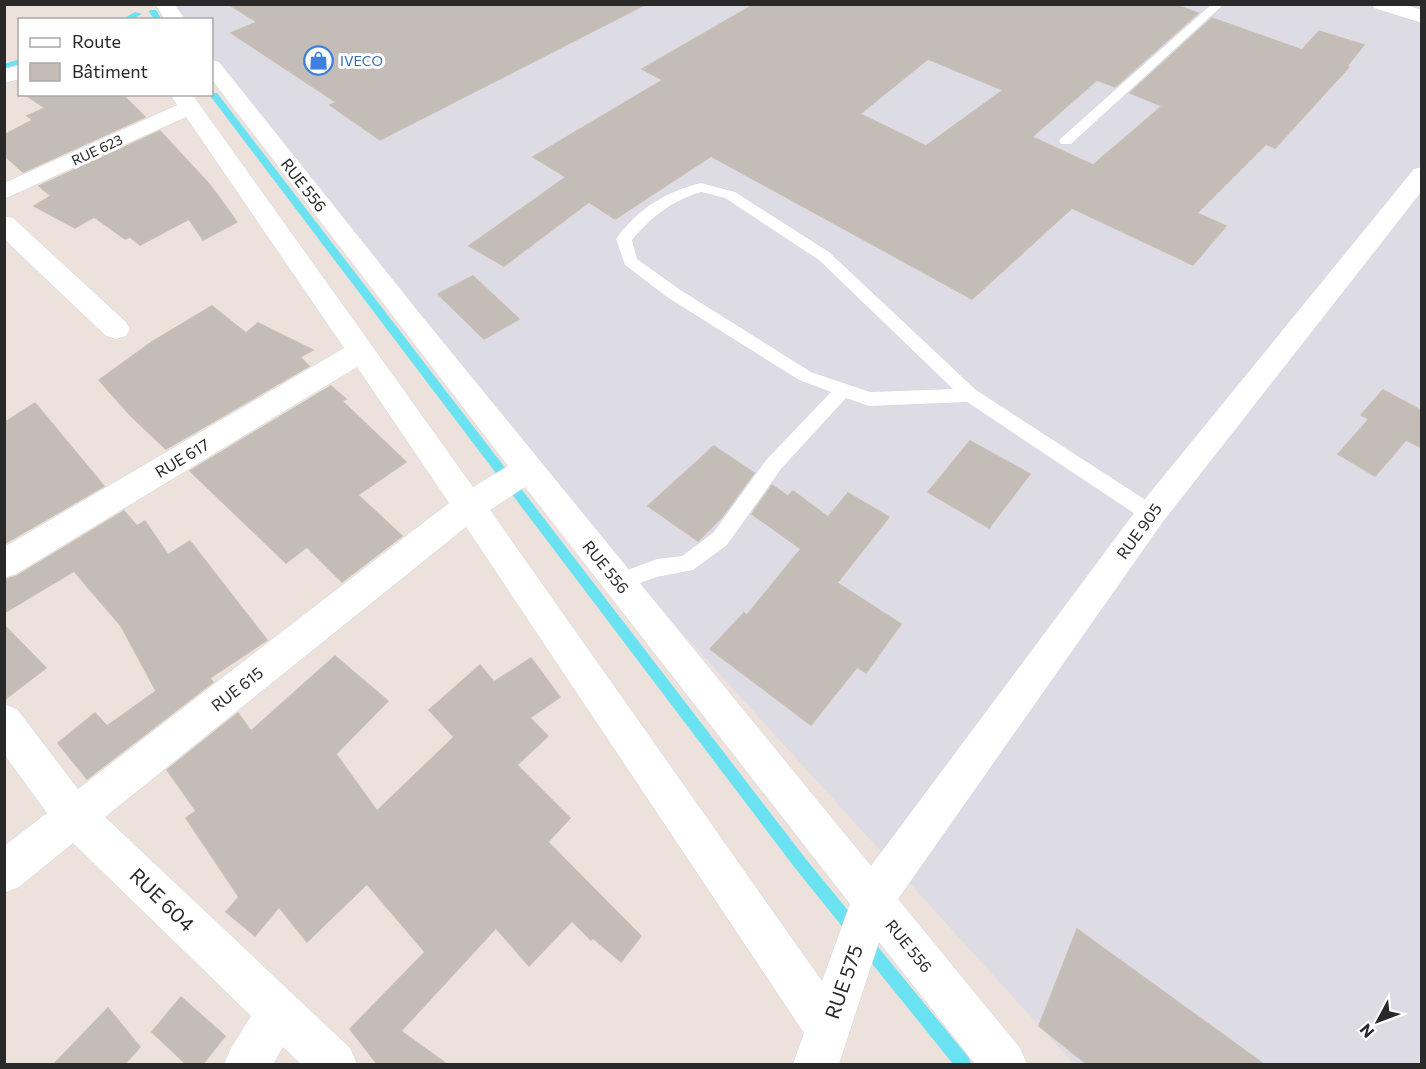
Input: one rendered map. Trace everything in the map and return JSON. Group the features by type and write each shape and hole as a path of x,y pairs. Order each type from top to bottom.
{"street":[{"path":"164,4 174,18"},
{"path":"1381,4 1422,17"},
{"name":"RUE 623","path":"4,192 184,96"},
{"path":"209,96 360,352 502,485 822,1047"},
{"name":"RUE 556","path":"210,96 502,485 618,582 862,928 1004,1065"},
{"name":"RUE 905","path":"862,928 1151,514 1422,174"},
{"path":"4,224 116,329"},
{"name":"RUE 617","path":"4,564 360,352"},
{"name":"RUE 615","path":"4,872 502,485"},
{"name":"RUE 604","path":"4,722 75,817 334,1065"},
{"name":"RUE 575","path":"822,1047 862,928"},
{"path":"247,1065 279,1012"}],"lane":[{"path":"1066,141 1219,4"},
{"path":"970,395 869,399 805,375 673,293 630,261 624,239 644,216 675,195 701,187 730,195 824,256 970,395 1151,514"},
{"path":"618,582 657,568 686,564 720,539 774,464 843,390"}],"shaded area":[{"path":"168,5 1421,5 1421,1064 1074,1064 596,538 213,59 213,18 179,18"}],"building":[{"path":"228,4 646,4 380,140 330,105 336,102 231,33 257,22"},
{"path":"755,4 1173,4 1198,13 1115,87 1097,80 1032,137 1093,165 1162,106 1130,93 1212,18 1302,50 1319,31 1364,45 1347,66 1349,67 1275,148 1266,144 1197,213 1226,226 1193,265 1072,208 972,299 711,156 615,219 589,202 504,266 469,246 566,177 533,157 663,80 642,69","holes":["928,59 1003,90 926,146 860,114"]},
{"path":"27,96 124,96 145,117 23,172 4,155 4,135 33,120 27,116 45,108"},
{"path":"160,131 210,185 237,222 203,240 189,219 140,245 130,237 125,239 94,217 75,228 34,206 51,196 39,186"},
{"path":"473,276 519,319 484,339 438,294"},
{"path":"212,306 246,333 258,323 313,350 300,357 309,366 166,449 131,416 99,380 152,342"},
{"path":"331,386 346,399 342,401 406,462 358,495 402,536 342,582 307,547 286,563 190,471"},
{"path":"1383,390 1422,411 1422,448 1406,440 1375,476 1338,454 1369,419 1361,415"},
{"path":"35,403 104,486 4,544 4,423"},
{"path":"970,441 1030,474 989,528 928,492"},
{"path":"714,446 754,473 721,518 698,541 648,506"},
{"path":"772,485 788,496 793,491 828,517 848,493 889,517 837,583 901,624 866,673 857,667 811,725 710,649 744,613 747,615 801,549 752,514"},
{"path":"124,511 137,526 145,521 168,555 190,541 267,640 210,678 213,682 87,779 58,743 95,713 107,726 156,691 121,626 74,571 4,613 4,580 17,576"},
{"path":"4,625 46,668 4,700"},
{"path":"335,656 388,701 336,754 377,811 454,737 429,710 480,665 494,682 531,658 560,697 530,718 548,736 517,765 570,818 548,842 641,936 621,962 593,938 591,940 572,921 529,966 496,928 401,1031 448,1065 378,1065 350,1029 425,952 367,884 307,942 279,907 255,936 226,912 239,897 186,818 196,811 167,770 238,713 251,731"},
{"path":"1077,929 1265,1065 1088,1065 1039,1026"},
{"path":"181,997 225,1036 202,1065 187,1065 152,1032"},
{"path":"108,1008 140,1047 124,1065 53,1065"}],"waterway":[{"path":"153,12 158,18"},
{"path":"129,18 138,14"},
{"path":"4,67 18,62"},
{"path":"214,95 800,863 963,1064"}],"place":[{"name":"IVECO","path":"319,61"}]}
